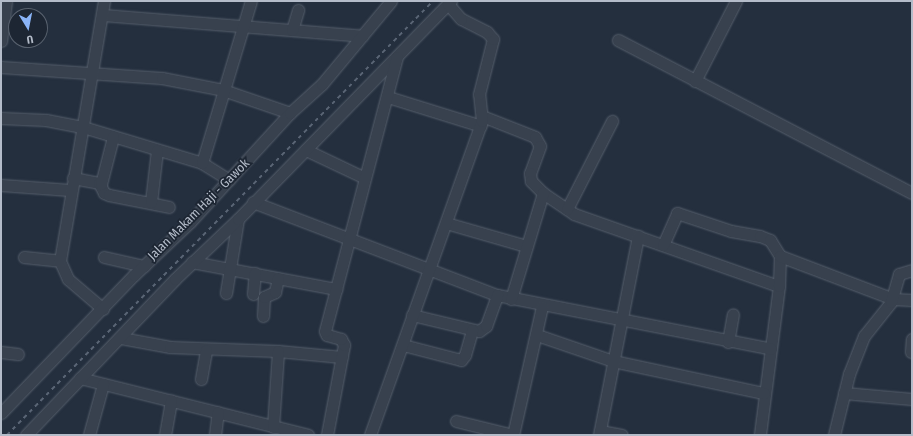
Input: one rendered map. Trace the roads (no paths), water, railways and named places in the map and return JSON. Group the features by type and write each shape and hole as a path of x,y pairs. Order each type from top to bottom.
{"street":[{"path":"1,41 6,1"},
{"path":"103,309 68,279 60,261 70,190 93,72 104,1"},
{"path":"202,163 251,1"},
{"name":"Jalan Makam Haji - Gawok","path":"3,410 66,348 134,275 230,180 290,113 336,68 391,1"},
{"path":"695,81 736,1"},
{"path":"26,435 80,378 121,338 192,262 238,219 450,2 461,19 487,32 493,39 479,94 482,121 370,435"},
{"path":"292,30 298,10"},
{"path":"103,15 242,28 292,30 362,36"},
{"path":"618,40 912,193"},
{"path":"326,435 344,345 341,339 325,332 365,178 388,97 397,56"},
{"path":"1,67 93,72 162,78 223,90 290,113"},
{"path":"388,97 517,129 538,140 540,146 530,177 534,185 567,209 587,220 638,236 780,286"},
{"path":"1,118 46,120 83,127 202,163 230,180"},
{"path":"567,209 612,121"},
{"path":"113,137 100,184 104,194 169,206"},
{"path":"151,202 157,150"},
{"path":"306,150 365,178"},
{"path":"73,178 100,184"},
{"path":"1,185 70,190"},
{"path":"511,299 543,193"},
{"path":"253,202 428,270 511,299 770,349"},
{"path":"663,245 676,214 678,213 731,231 760,236 770,240 780,256 780,286 770,349 760,435"},
{"path":"226,292 238,219"},
{"path":"446,223 526,246"},
{"path":"622,435 599,433 638,236"},
{"path":"780,256 893,299 912,300"},
{"path":"24,257 60,261"},
{"path":"134,275 107,260 144,266"},
{"path":"192,262 336,289"},
{"path":"834,435 844,393 864,336 893,299 899,274 912,270"},
{"path":"253,294 255,273"},
{"path":"263,316 264,297 275,292 278,278"},
{"path":"412,315 472,330 485,328 497,295"},
{"path":"456,421 513,435 537,335 542,306"},
{"path":"728,342 733,314"},
{"path":"403,344 461,360 466,355 472,330"},
{"path":"537,335 613,361 764,394"},
{"path":"121,338 148,344 206,350 278,351 342,357"},
{"path":"911,352 912,339"},
{"path":"200,379 206,350"},
{"path":"273,427 278,351"},
{"path":"1,352 18,354"},
{"path":"80,378 308,435"},
{"path":"89,435 103,384"},
{"path":"844,393 912,399"},
{"path":"165,435 171,401"},
{"path":"216,435 218,412"}],"railway":[{"path":"7,435 433,1"}]}
